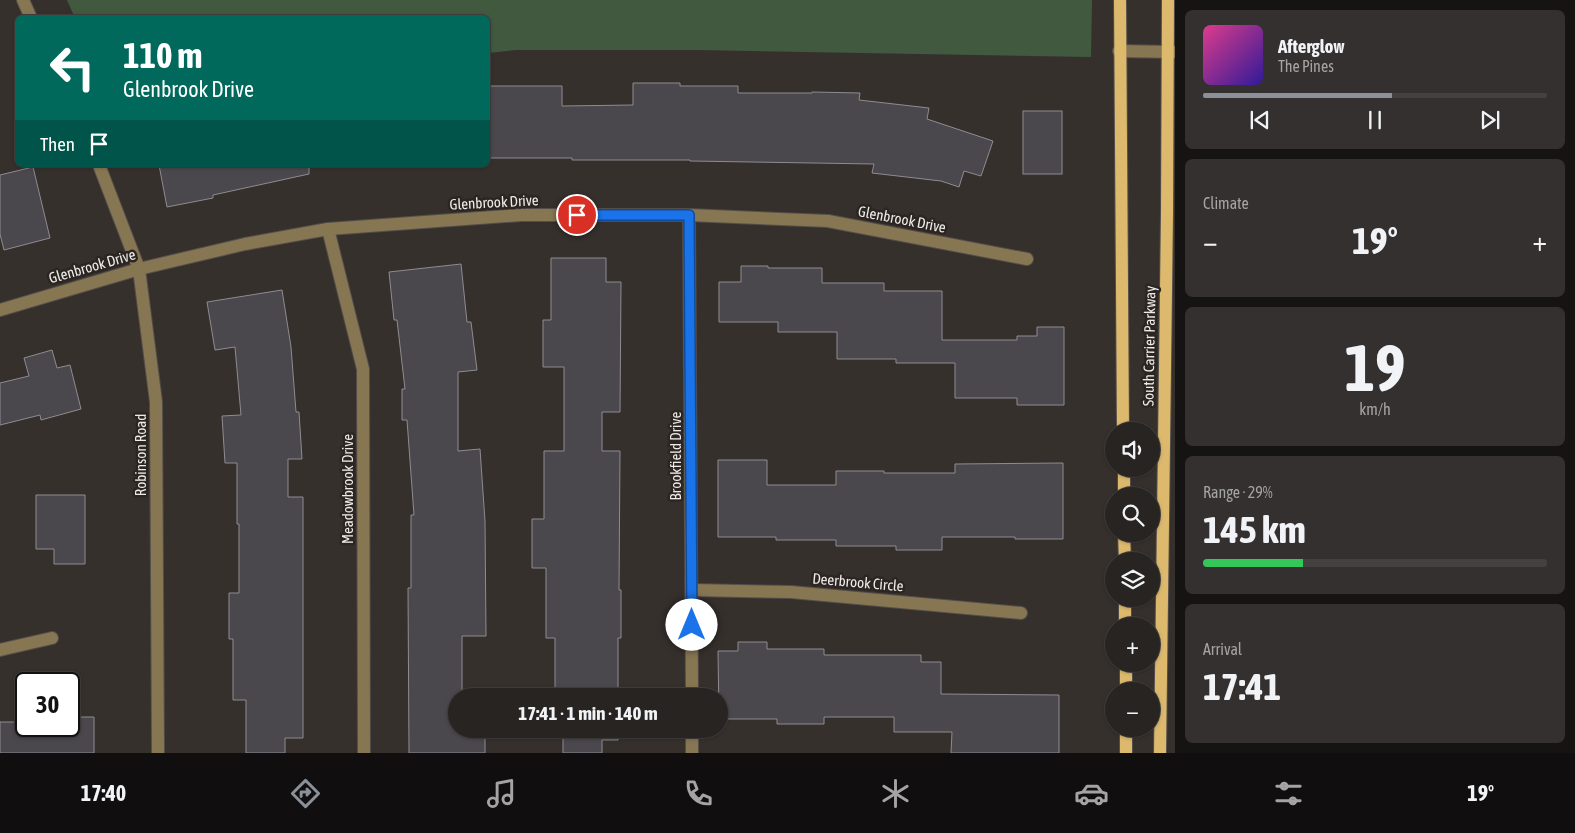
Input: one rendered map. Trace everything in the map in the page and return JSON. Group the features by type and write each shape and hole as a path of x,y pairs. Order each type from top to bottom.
{"main road":[{"name":"South Carrier Parkway","path":"1120,0 1123,422"},
{"name":"South Carrier Parkway","path":"1160,753 1171,212 1171,52 1168,0"},
{"path":"1126,737 1126,753"}],"street":[{"path":"23,0 30,15"},
{"path":"1120,51 1171,52"},
{"name":"Robinson Road","path":"100,167 139,269 156,402 158,753"},
{"name":"Glenbrook Drive","path":"0,310 139,269 245,244 328,229 521,215 689,215 828,221 1027,259"},
{"name":"Brookfield Drive","path":"689,215 692,688"},
{"name":"Meadowbrook Drive","path":"328,229 363,369 364,753"},
{"name":"Deerbrook Circle","path":"692,590 792,592 1021,613"},
{"path":"0,650 52,638"},
{"path":"692,738 692,753"}],"green space":[{"path":"67,0 1092,0 1091,57 697,50 516,50 490,53 490,15 74,15"}],"building":[{"path":"633,83 680,83 680,86 738,86 738,93 860,93 859,100 929,108 927,119 993,141 981,176 964,171 959,187 941,181 872,173 874,164 490,158 490,86 562,86 562,106 633,105"},
{"path":"1023,111 1062,111 1062,174 1023,174"},
{"path":"33,167 50,238 4,250 0,234 0,175"},
{"path":"159,167 309,167 309,174 213,195 213,198 167,207"},
{"path":"551,258 606,258 606,282 621,282 620,412 602,412 602,451 620,451 619,590 621,590 621,638 618,638 618,688 555,688 555,638 546,638 546,568 532,568 532,519 544,519 544,451 564,451 564,367 543,367 543,320 551,320"},
{"path":"461,264 467,322 471,322 477,370 458,372 458,451 480,449 485,521 486,636 462,636 462,688 448,688 448,738 485,738 485,753 409,753 408,588 411,588 411,515 414,515 407,420 402,420 402,389 405,389 397,320 394,320 389,272"},
{"path":"741,266 822,268 822,283 884,283 884,291 942,291 942,340 1017,340 1017,336 1037,336 1037,327 1064,327 1064,405 1017,405 1017,398 955,398 955,363 896,363 896,359 837,359 837,332 778,332 778,322 719,322 719,282 741,282"},
{"path":"282,290 291,347 296,412 299,412 302,459 288,459 288,497 303,497 303,738 285,738 285,753 246,753 246,700 233,700 233,639 229,639 229,593 239,593 237,463 225,463 222,416 241,415 235,347 215,350 207,302"},
{"path":"52,350 57,368 70,365 81,409 41,420 40,415 0,425 0,383 29,376 24,358"},
{"path":"718,460 767,460 767,485 836,485 836,471 955,473 955,464 1063,463 1063,539 942,537 942,550 896,550 896,546 836,546 836,540 776,540 776,537 718,537"},
{"path":"36,495 85,495 85,564 54,564 54,549 36,549"},
{"path":"738,642 767,642 767,649 824,649 824,655 921,655 921,662 941,662 941,694 1059,695 1059,753 951,753 952,732 894,732 894,717 824,717 824,724 777,724 777,719 728,719 728,688 719,688 718,651 738,651"},
{"path":"80,717 94,717 94,753 0,753 0,722 15,722 15,737 80,737"},
{"path":"563,738 618,738 618,740 602,740 602,753 563,753"}],"route":[{"path":"577,215 689,215 692,625"}]}
